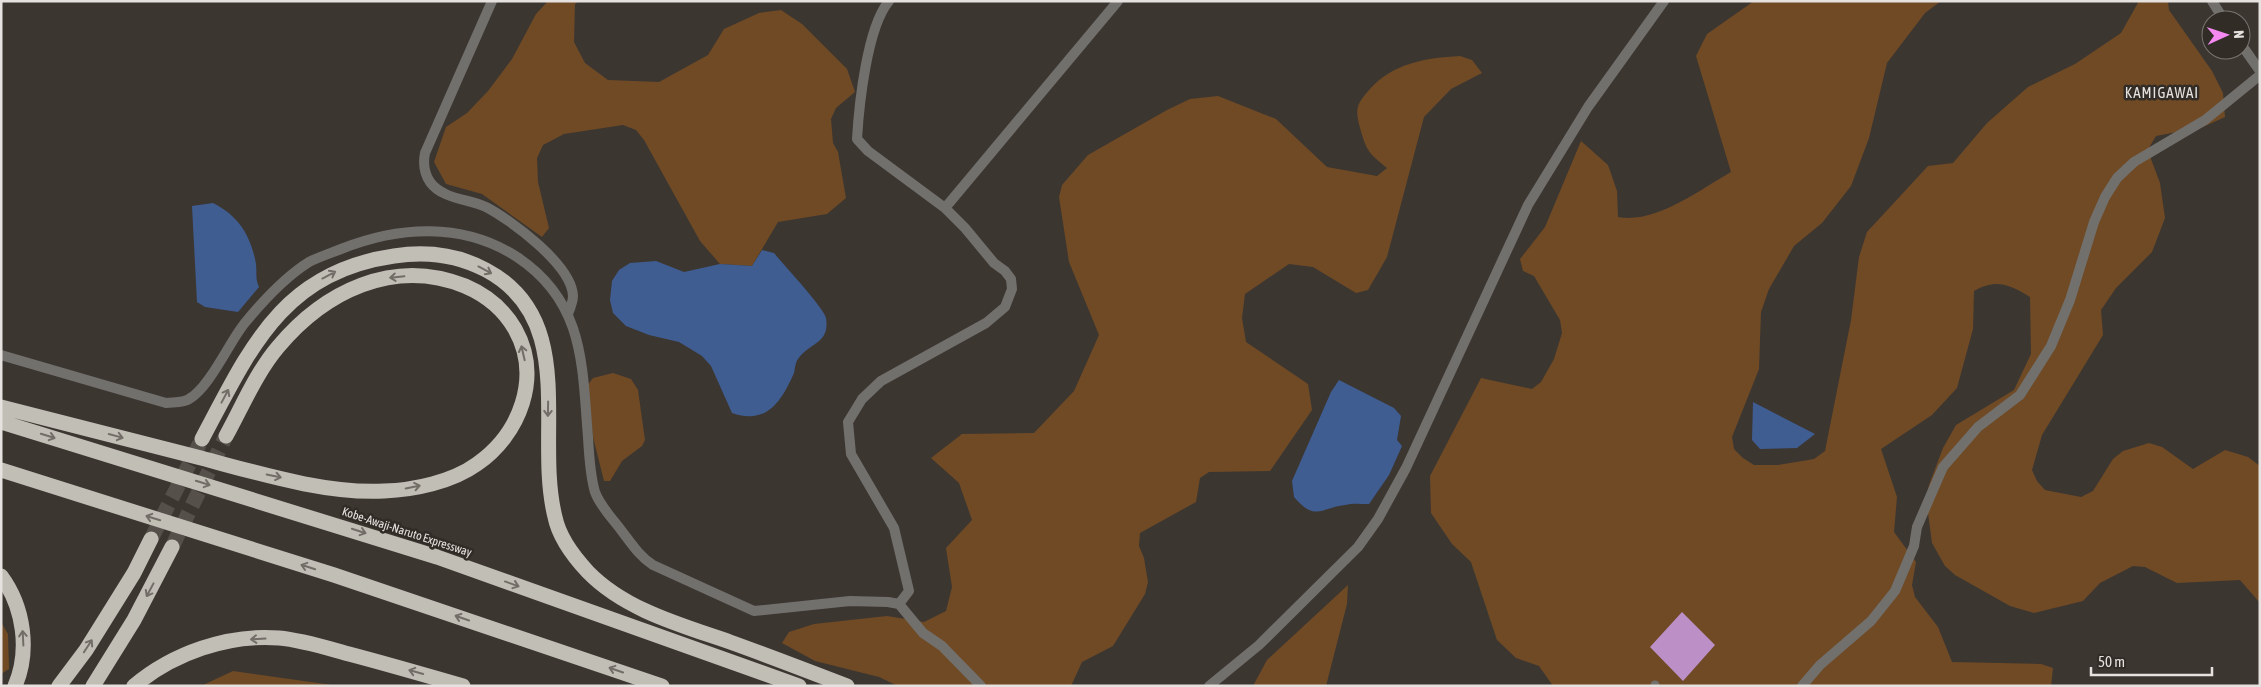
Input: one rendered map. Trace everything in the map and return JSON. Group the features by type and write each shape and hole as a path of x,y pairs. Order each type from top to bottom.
{"highway":[{"path":"202,439 258,339 304,289 335,272 370,259 408,254 445,255 469,262 491,272 510,287 526,305 539,329 548,368 549,485 555,519 572,553 588,572 613,592 647,612 847,686"},
{"path":"1,407 241,468 347,490 383,492 450,479 477,465 501,443 514,426 524,400 526,384 524,353 520,340 506,316 492,301 479,292 431,276 393,276 361,284 326,302 296,326 275,350 226,436"},
{"name":"Kobe-Awaji-Naruto Expressway","path":"1,422 427,554 799,686"},
{"path":"1,470 334,575 662,686"},
{"path":"59,686 86,650 120,596 151,539"},
{"path":"93,686 134,620 172,547"},
{"path":"1,576 20,616 24,636 23,659 15,686"},
{"path":"134,686 146,676 197,650 222,643 279,638 326,647 463,686"}],"street":[{"path":"492,1 425,153 423,162 425,172 430,182 439,190 485,207 511,223 550,255 566,274 573,296 568,314"},
{"path":"889,1 873,35 859,109 857,139 868,151 945,208 965,228 994,263 1011,279 1012,288 1004,307 986,323 881,381 862,399 848,422 851,454 894,528 908,591 899,604"},
{"path":"945,208 1118,1"},
{"path":"1210,686 1259,645 1330,575 1358,547 1378,519 1395,492 1528,204 1588,107 1664,1"},
{"path":"1802,686 1820,665 1871,621 1895,591 1914,546 1917,528 1943,467 1978,427 2020,394 2051,346 2070,300 2094,222 2105,197 2118,178 2134,162 2205,120 2260,73 2251,59"},
{"path":"1,355 166,404 188,400 202,387 244,324 271,294 310,262 362,240 396,233 433,230 479,238 498,246 534,269 559,299 568,314 580,351 590,464 595,492 602,505 639,554 646,560 754,611 850,601 899,604 923,633 942,646 981,686"}],"shaded area":[{"path":"548,1 579,1 575,4 574,42 585,63 608,80 659,82 708,55 724,29 759,13 781,10 802,24 847,69 855,92 836,108 831,119 833,143 838,152 846,198 827,214 778,222 752,266 720,264 700,241 644,140 636,130 623,125 564,134 543,145 537,158 538,182 549,228 542,237 482,194 446,184 434,162 446,127 467,113 488,91 512,59 536,14"},
{"path":"1754,1 1941,1 1925,13 1887,63 1869,138 1851,186 1822,223 1794,246 1769,289 1761,312 1759,369 1732,437 1734,449 1754,465 1778,465 1814,459 1825,451 1851,320 1859,257 1867,232 1928,166 1953,163 1987,123 2028,87 2075,64 2121,33 2139,1 2168,1 2169,10 2201,55 2201,60 2204,60 2212,71 2223,93 2225,117 2203,127 2156,136 2150,146 2151,159 2160,183 2165,218 2152,252 2116,288 2101,310 2103,335 2042,435 2032,470 2037,481 2045,490 2081,497 2093,491 2113,459 2123,451 2149,443 2162,447 2193,469 2225,450 2248,457 2260,466 2260,603 2240,580 2177,583 2145,567 2133,566 2100,583 2083,601 2034,613 2010,606 1955,575 1945,566 1932,543 1926,498 1943,448 1956,425 2014,390 2031,354 2030,297 2010,286 1997,284 1974,291 1973,329 1957,388 1932,415 1881,449 1897,497 1894,532 1916,562 1912,585 1915,597 1938,627 1952,662 2041,664 2053,668 2051,686 1553,686 1539,666 1516,658 1497,640 1471,562 1452,544 1431,513 1430,476 1481,378 1532,389 1541,382 1554,359 1562,333 1560,320 1534,276 1523,271 1520,259 1545,227 1581,141 1608,165 1617,191 1618,217 1632,218 1662,211 1731,172 1696,56 1707,34"},
{"path":"1460,56 1472,60 1482,73 1451,89 1424,117 1387,257 1368,290 1356,293 1313,267 1289,264 1245,294 1242,318 1246,342 1308,384 1312,410 1270,471 1209,472 1200,478 1196,502 1140,533 1139,546 1144,558 1148,582 1145,594 1113,646 1082,662 1071,686 898,686 879,677 815,661 782,643 789,632 814,624 887,616 924,622 946,611 952,587 946,548 972,520 959,483 931,458 962,434 1034,433 1074,391 1099,335 1069,262 1059,197 1062,185 1088,155 1190,99 1218,96 1276,119 1327,167 1377,176 1387,168 1372,155 1364,142 1357,116 1361,100 1378,81 1399,68 1434,58"},
{"path":"613,373 631,379 638,390 645,440 642,446 622,461 610,481 604,481 593,437 587,386 593,378"},
{"path":"1348,585 1347,604 1326,686 1253,686 1267,660"},
{"path":"1,622 8,634 9,669 1,674"},
{"path":"233,671 332,685 333,686 201,686"}],"water":[{"path":"213,203 237,221 247,236 254,254 259,287 238,312 205,307 197,302 192,206"},
{"path":"762,250 774,253 803,286 824,313 826,327 822,338 798,359 789,384 778,402 764,413 755,416 744,416 732,413 711,366 702,356 679,342 649,335 626,326 613,313 610,300 612,281 619,270 630,263 656,261 684,272 720,264 752,266"},
{"path":"1339,380 1394,408 1401,416 1397,440 1402,446 1389,475 1369,504 1351,504 1318,512 1301,505 1294,497 1292,481 1331,392"},
{"path":"1753,402 1815,434 1797,448 1760,449 1752,440"}],"building":[{"path":"1682,612 1715,645 1683,681 1650,647"}],"tunnel":[{"path":"172,547 226,436"},
{"path":"151,539 202,439"}],"district":[{"name":"KAMIGAWAI","path":"2162,93"}]}
